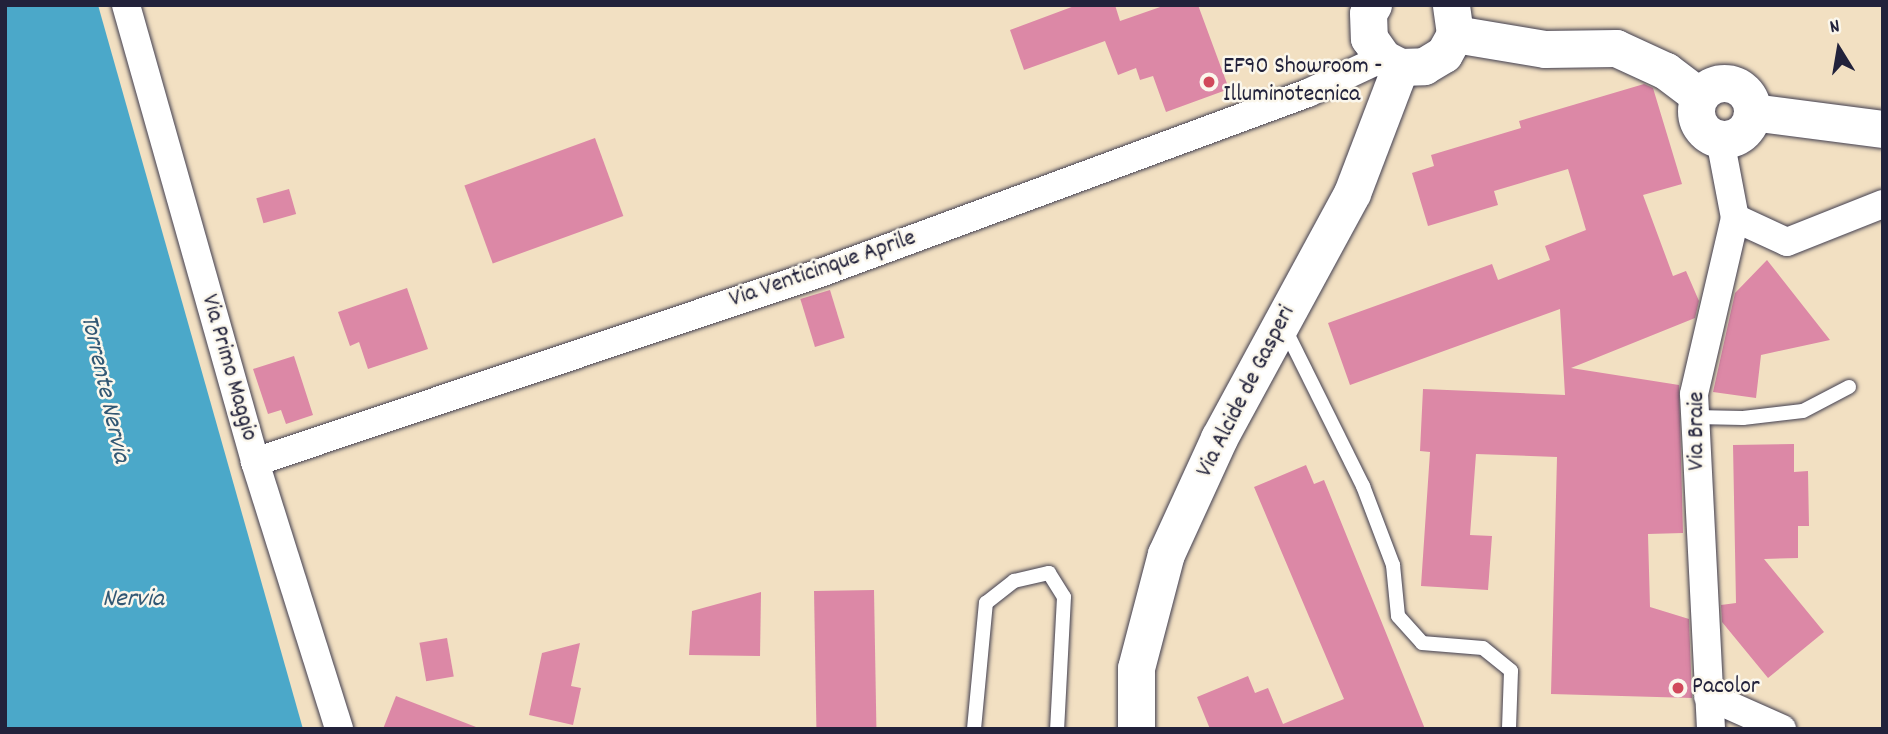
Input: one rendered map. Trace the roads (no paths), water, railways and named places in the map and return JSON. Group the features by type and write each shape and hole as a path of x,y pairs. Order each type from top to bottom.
{"street":[{"name":"Via Primo Maggio","path":"126,5 255,462 339,729"},
{"path":"1373,5 1368,13 1369,37 1392,62 1423,66 1444,54 1453,20 1545,48 1616,48 1666,71 1699,96"},
{"name":"Via Venticinque Aprile","path":"255,462 823,272 1392,62"},
{"name":"Via Alcide de Gasperi","path":"1136,729 1136,668 1166,554 1219,438 1352,193 1392,62"},
{"path":"1716,83 1727,83 1746,93 1752,112 1741,134 1720,139 1701,128 1695,107 1699,96 1716,83"},
{"path":"1752,112 1883,129"},
{"name":"Via Braie","path":"1711,729 1694,394 1735,218 1720,139"},
{"path":"1735,218 1787,242 1883,204"},
{"path":"1708,696 1783,729"}],"lane":[{"path":"1282,323 1363,486 1392,565 1398,616 1422,643 1483,648 1511,671 1509,729"},
{"path":"1695,417 1744,418 1803,411 1849,387"},
{"path":"974,729 986,603 1014,581 1049,573 1064,597 1057,729"}],"water":[{"name":"Nervia","path":"5,5 98,5 303,729 5,729"}],"place":[{"name":"EF90 Showroom - Illuminotecnica","path":"1209,82"},
{"name":"Pacolor","path":"1678,688"}],"water label":[{"name":"Torrente Nervia","path":"104,389"}]}
